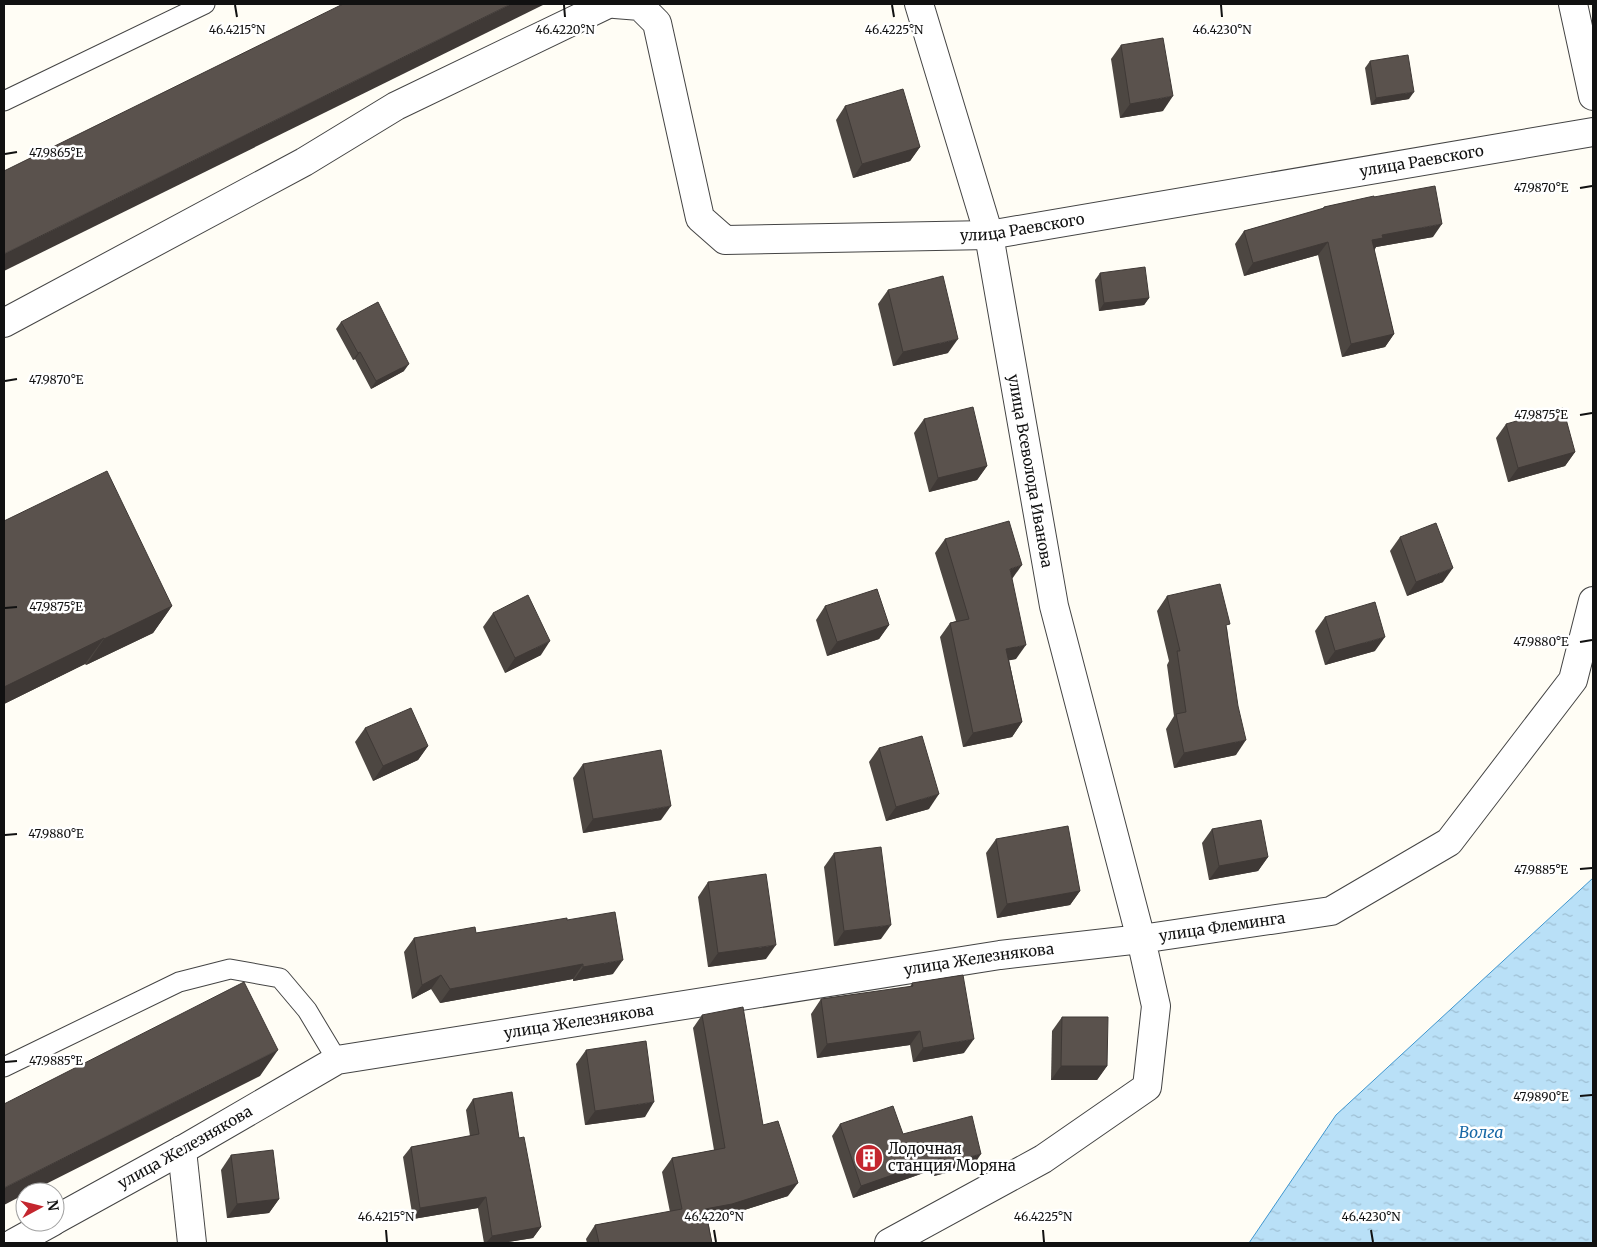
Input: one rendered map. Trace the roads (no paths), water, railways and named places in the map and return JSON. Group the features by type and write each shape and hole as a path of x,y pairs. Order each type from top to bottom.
{"street":[{"path":"4,323 304,162 396,106 608,4"},
{"name":"улица Раевского","path":"615,4 640,6 657,23 700,218 726,240 989,235 1593,132"},
{"name":"улица Всеволода Иванова","path":"919,4 989,235 1054,606 1141,939"},
{"path":"1573,4 1593,96"},
{"name":"улица Флеминга","path":"889,1243 1043,1159 1147,1087 1156,1006 1141,939 1331,912 1449,842 1573,680 1593,601"},
{"name":"улица Железнякова","path":"65,1215 182,1150 337,1060 1000,955 1141,939"},
{"path":"182,1150 192,1243"},
{"name":"улица Железнякова","path":"14,1243 34,1232"}],"lane":[{"path":"4,101 205,4"},
{"path":"4,1067 179,982 230,970 280,978 307,1010 337,1060"}],"water":[{"name":"Волга","path":"1593,878 1593,1243 1249,1243 1336,1115"}],"place":[{"name":"Лодочная станция Моряна","path":"869,1158"}]}
